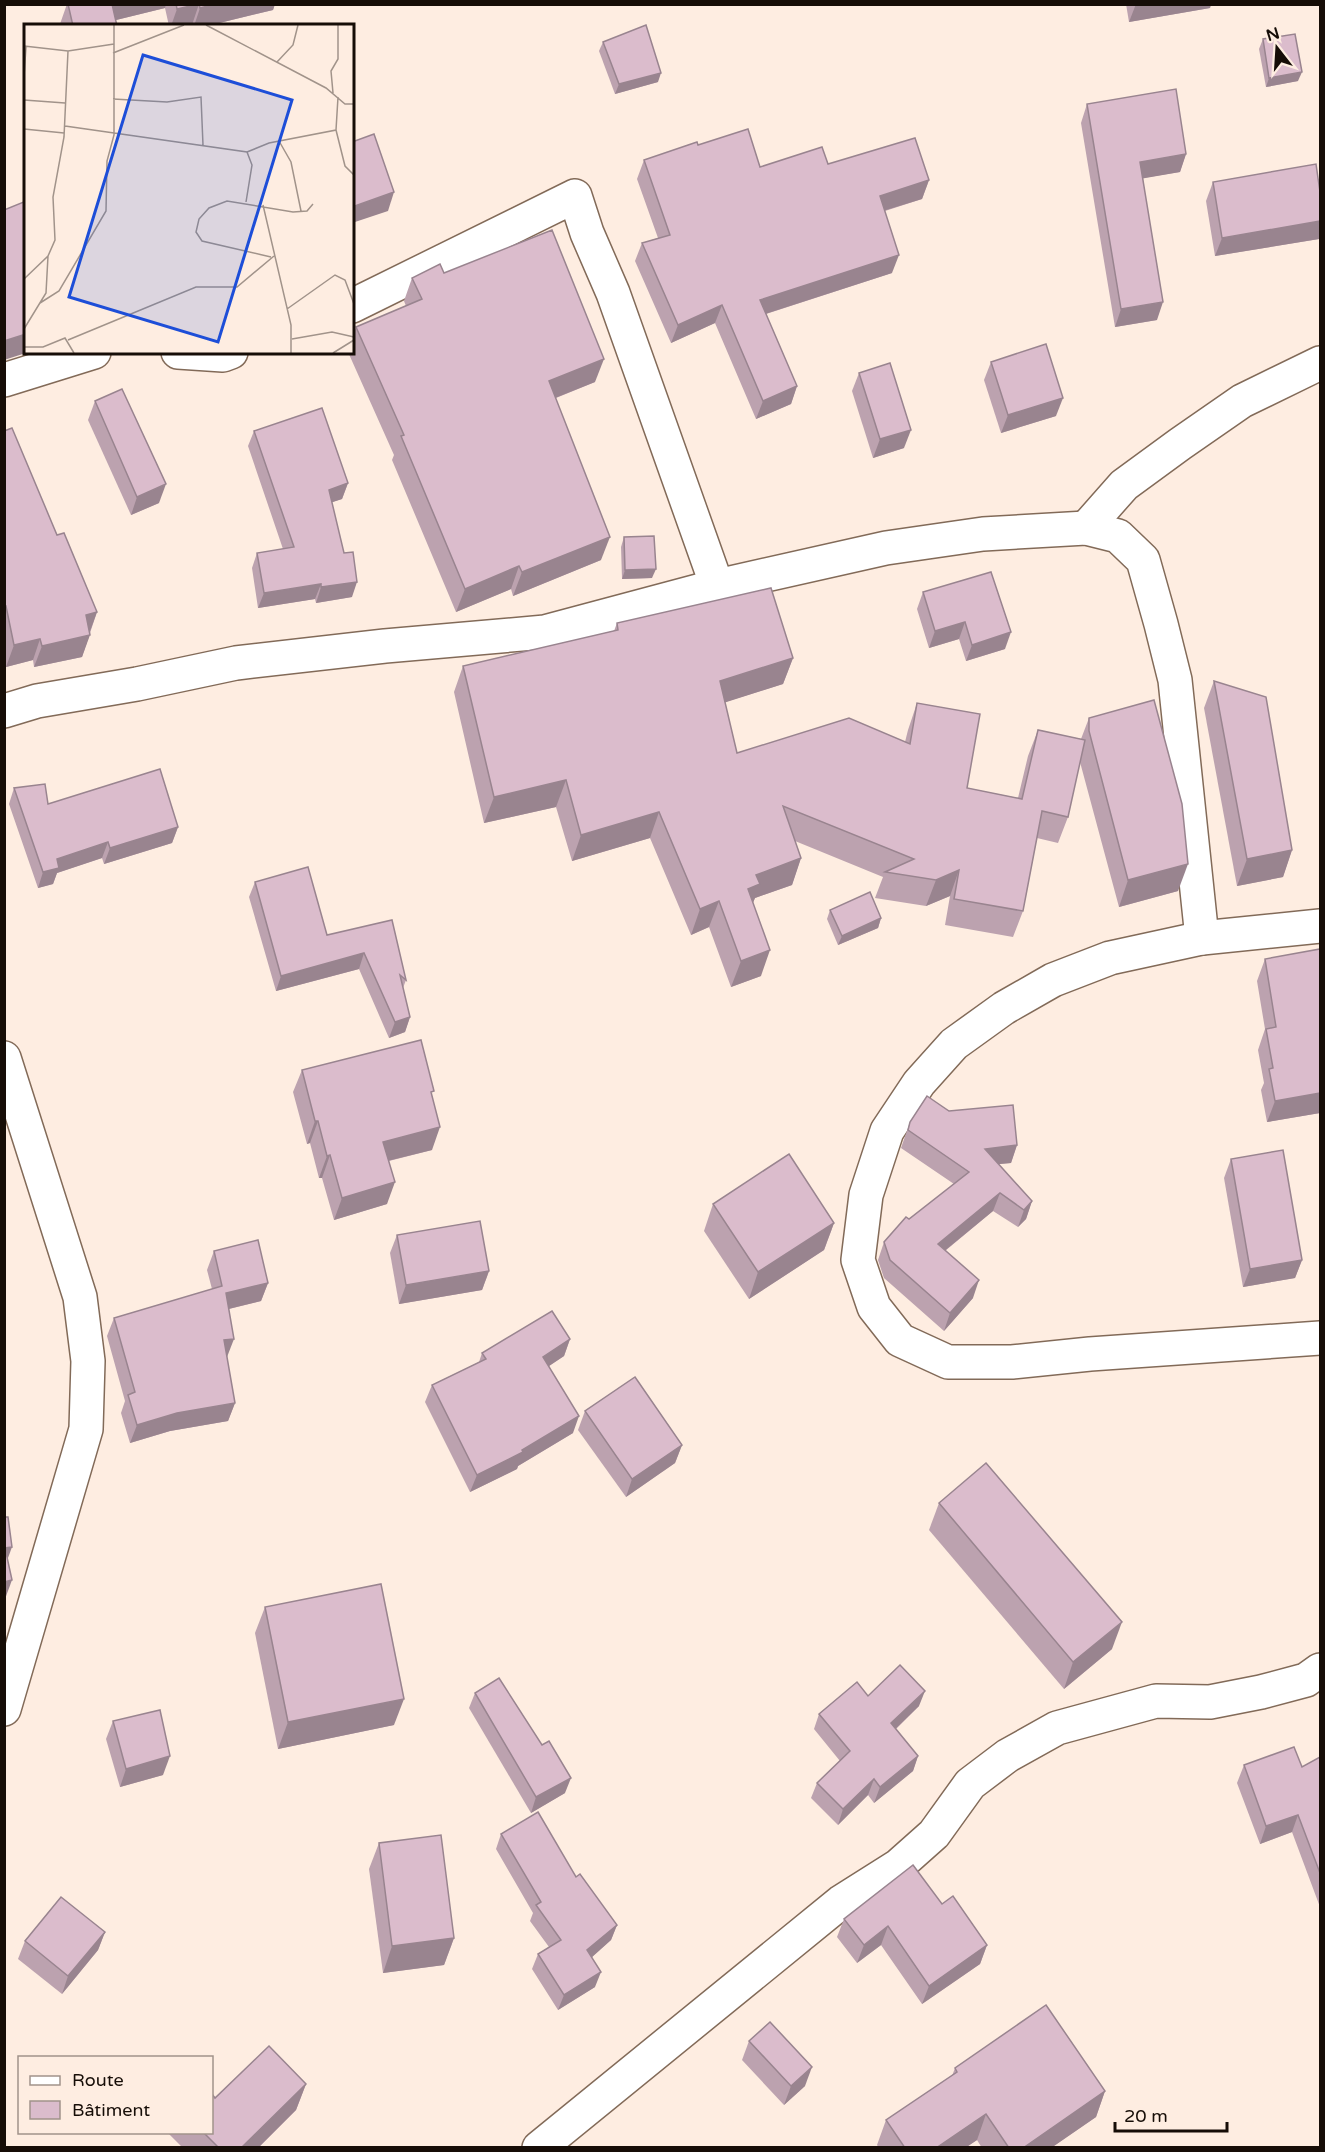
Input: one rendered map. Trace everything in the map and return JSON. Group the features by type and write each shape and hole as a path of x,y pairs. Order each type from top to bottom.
{"street":[{"path":"354,305 574,196 613,293 717,586"},
{"path":"4,380 88,354"},
{"path":"208,354 226,354"},
{"path":"1086,528 1124,485 1189,438 1242,401 1320,363"},
{"path":"4,711 37,701 137,684 236,663 386,646 545,632 717,586 886,548 982,534 1086,528 1119,536 1143,560 1175,680 1202,938"},
{"path":"1320,926 1202,938 1110,958 1053,980 1004,1008 954,1044 919,1083 887,1131 866,1195 858,1260 874,1307 900,1340 948,1362 1012,1362 1090,1354 1320,1338"},
{"path":"4,1058 80,1297 88,1361 86,1429 4,1709"},
{"path":"539,2148 841,1902 898,1866 934,1834 970,1784 1007,1756 1058,1728 1156,1701 1209,1702 1306,1680 1320,1670"}],"building":[{"path":"68,4 112,4 117,24 73,24"},
{"path":"176,4 199,4 177,9"},
{"path":"199,4 215,4 200,8"},
{"path":"646,25 661,73 619,84 603,42"},
{"path":"1295,34 1302,72 1269,78 1263,39"},
{"path":"1176,89 1186,154 1140,162 1163,302 1121,309 1087,104"},
{"path":"748,129 760,167 822,147 828,164 915,138 929,180 880,196 899,255 760,300 797,386 763,401 722,305 678,325 642,243 670,235 644,160 697,142 698,145"},
{"path":"374,134 394,192 354,206 354,141"},
{"path":"1316,164 1320,192 1320,221 1222,238 1213,182"},
{"path":"24,202 24,335 4,341 4,210"},
{"path":"552,230 604,359 549,381 610,537 522,572 519,566 465,589 401,436 404,435 356,327 422,299 412,278 440,264 444,273"},
{"path":"1046,344 1063,398 1008,415 991,362"},
{"path":"890,363 911,430 880,439 859,373"},
{"path":"122,389 166,484 137,497 95,401"},
{"path":"322,408 348,483 329,490 344,553 353,552 357,582 321,587 321,584 264,593 257,553 294,547 254,431"},
{"path":"12,428 57,535 64,533 97,612 86,615 90,635 42,646 40,639 14,645 6,606 4,607 4,431"},
{"path":"654,536 656,569 625,570 624,537"},
{"path":"991,572 1011,632 972,645 965,622 935,631 923,592"},
{"path":"771,588 793,658 720,681 737,753 849,718 910,744 917,703 980,714 967,788 1022,799 1038,730 1085,740 1068,817 1042,811 1023,911 954,899 959,870 936,880 885,872 914,859 783,806 801,858 756,875 760,884 748,889 770,950 741,961 719,901 700,909 659,812 581,835 566,780 494,797 463,666 618,630 617,623"},
{"path":"1214,681 1266,697 1292,850 1247,859"},
{"path":"1154,700 1182,804 1188,864 1128,880 1089,731 1089,718"},
{"path":"160,769 178,827 110,848 108,842 57,859 59,868 43,872 14,788 45,784 48,804"},
{"path":"308,867 327,935 392,920 406,980 400,975 410,1017 395,1022 364,953 281,976 255,882"},
{"path":"870,892 881,918 842,936 830,910"},
{"path":"1320,949 1320,1093 1275,1101 1269,1069 1273,1068 1266,1029 1276,1027 1265,959"},
{"path":"421,1040 434,1091 431,1092 440,1127 383,1142 395,1182 342,1198 330,1155 327,1156 318,1121 315,1121 302,1070"},
{"path":"927,1096 949,1111 1013,1105 1017,1145 985,1149 1032,1201 1024,1210 1000,1193 938,1244 979,1280 950,1313 890,1260 884,1242 906,1217 909,1219 969,1172 908,1130 910,1122"},
{"path":"1283,1150 1302,1260 1250,1269 1231,1159"},
{"path":"789,1154 834,1223 758,1272 713,1204"},
{"path":"480,1221 489,1271 406,1285 397,1235"},
{"path":"258,1240 268,1283 226,1293 234,1339 224,1340 235,1403 177,1413 137,1425 128,1395 135,1392 114,1318 222,1286 214,1251"},
{"path":"552,1311 570,1339 543,1357 579,1416 522,1450 523,1452 477,1475 432,1385 486,1359 482,1353"},
{"path":"635,1377 682,1445 632,1479 585,1411"},
{"path":"986,1463 1122,1622 1073,1662 939,1503"},
{"path":"4,1517 8,1517 12,1547 5,1548 12,1580 4,1582"},
{"path":"381,1584 404,1699 288,1722 265,1607"},
{"path":"900,1665 925,1691 891,1723 918,1756 880,1787 874,1779 843,1809 817,1783 850,1751 819,1714 857,1682 868,1696"},
{"path":"499,1678 542,1745 549,1741 571,1778 536,1797 475,1693"},
{"path":"160,1710 170,1756 126,1769 113,1721"},
{"path":"1294,1747 1302,1767 1320,1757 1320,1873 1298,1815 1266,1826 1244,1765"},
{"path":"538,1812 576,1877 580,1874 617,1925 587,1950 601,1972 564,1995 538,1954 561,1940 536,1905 541,1902 501,1834"},
{"path":"441,1835 454,1938 392,1946 379,1843"},
{"path":"913,1865 942,1904 953,1896 987,1945 929,1986 888,1926 864,1945 844,1919"},
{"path":"61,1897 105,1932 68,1976 25,1941"},
{"path":"1046,2005 1105,2091 1023,2148 1009,2148 986,2114 936,2148 905,2148 886,2120 957,2072 955,2068"},
{"path":"770,2022 812,2067 791,2086 749,2041"},
{"path":"269,2046 306,2084 241,2148 219,2148 205,2134 213,2134 213,2095 215,2098"}]}
